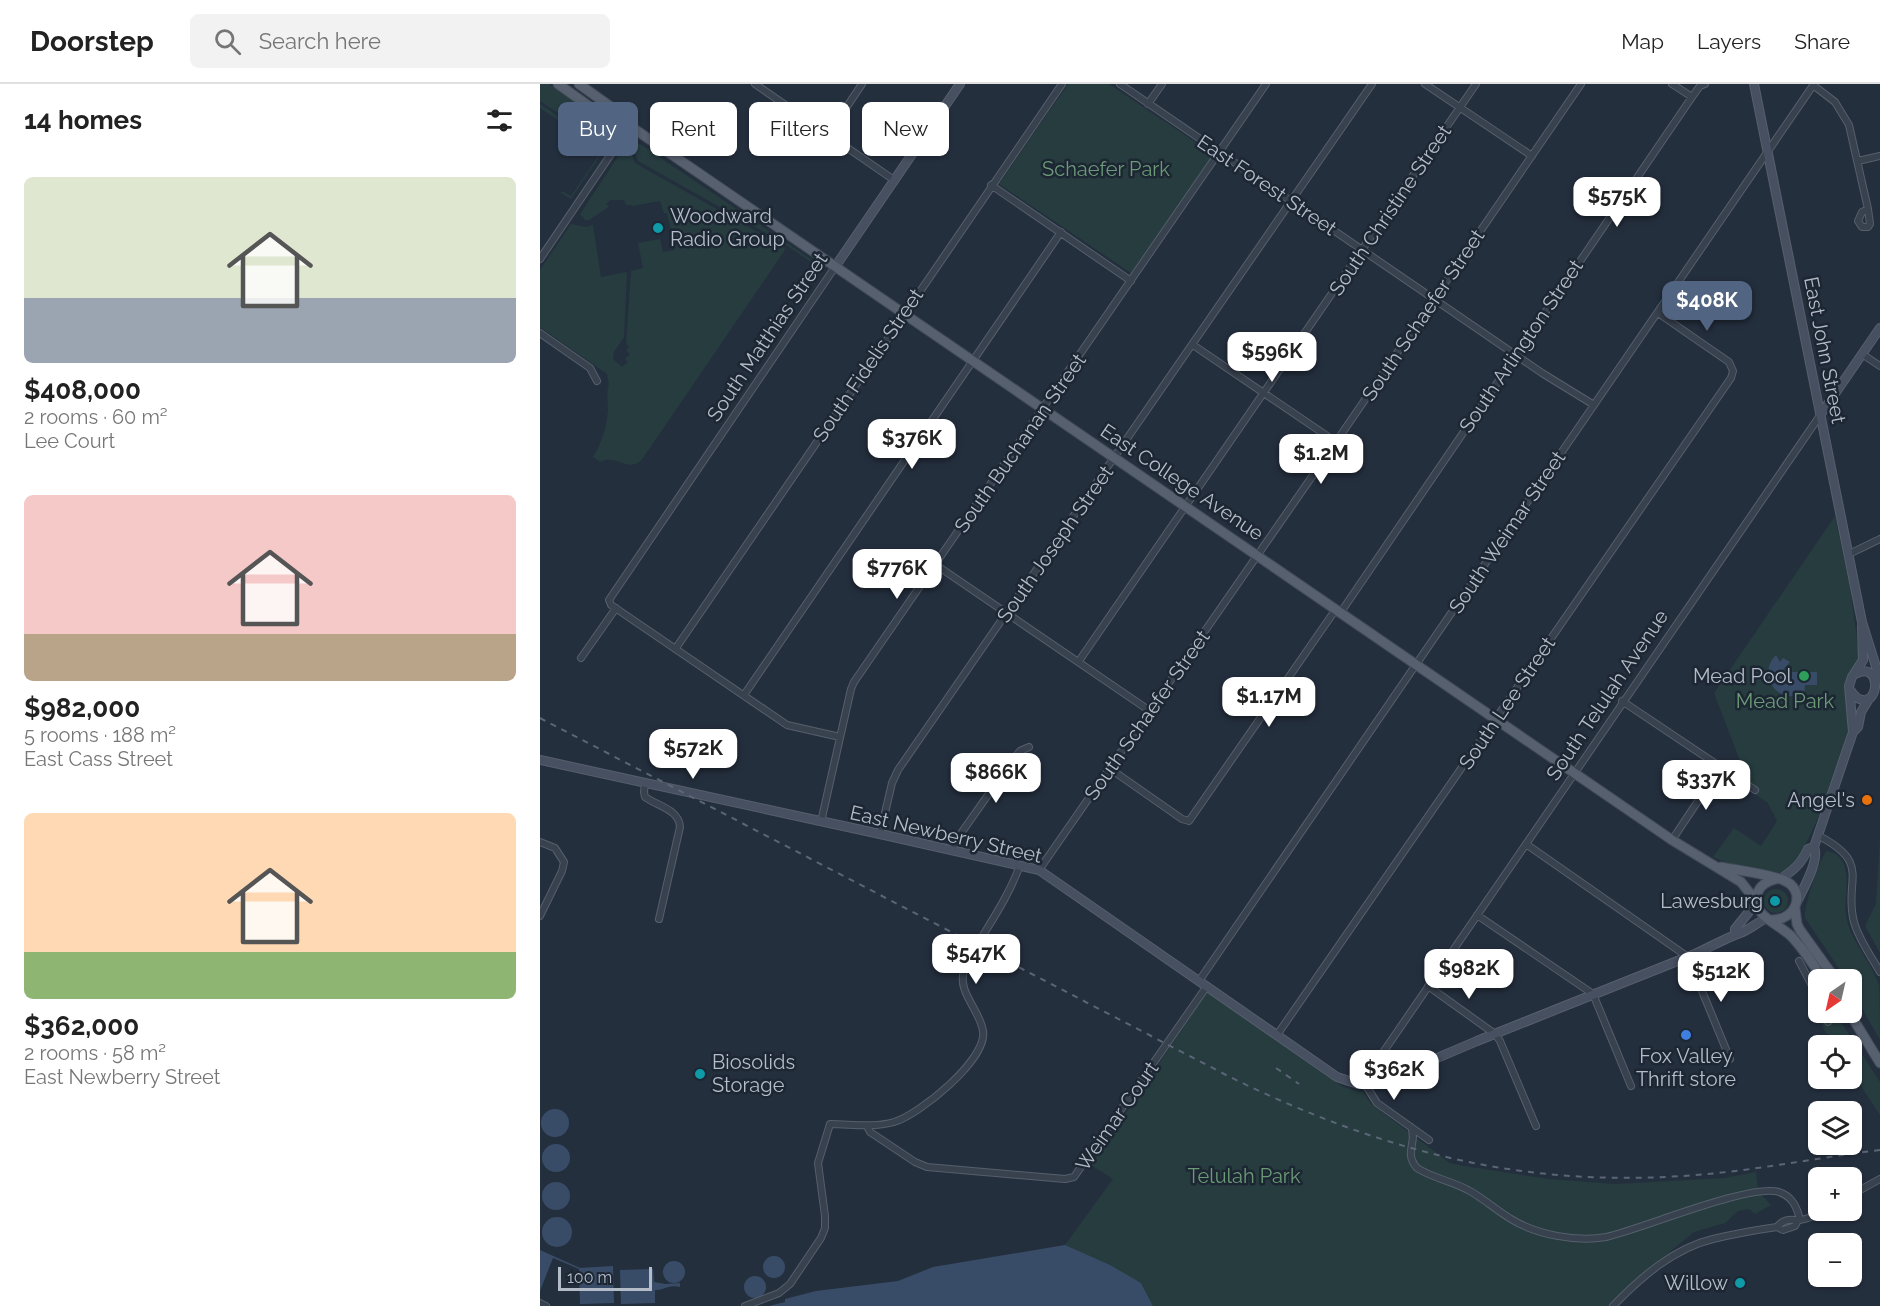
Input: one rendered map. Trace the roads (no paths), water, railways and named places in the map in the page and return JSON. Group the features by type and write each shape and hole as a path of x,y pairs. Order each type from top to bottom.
{"main road":[{"name":"East College Avenue","path":"558,84 583,102"},
{"name":"East College Avenue","path":"579,84 604,102"},
{"name":"East College Avenue","path":"638,132 1672,840 1746,886 1756,902"},
{"name":"East College Avenue","path":"1716,866 1778,879"},
{"path":"1815,969 1797,942 1760,913 1756,902 1758,892 1763,885 1778,879 1786,881 1793,889 1797,924 1830,969"},
{"path":"1768,919 1786,918 1796,905"},
{"path":"1856,1023 1880,1063"}],"street":[{"path":"755,84 763,86 784,102"},
{"path":"850,102 862,84"},
{"name":"South Matthias Street","path":"616,608 609,600 633,562 960,84"},
{"name":"South Fidelis Street","path":"675,648 1062,84"},
{"name":"East Forest Street","path":"1120,84 1516,355 1594,405"},
{"path":"1148,104 1162,84"},
{"name":"South Buchanan Street","path":"820,822 854,682 1266,84"},
{"name":"South Joseph Street","path":"880,834 892,783 898,770 1372,84"},
{"path":"1425,84 1532,156"},
{"name":"South Christine Street","path":"1079,661 1476,84"},
{"name":"South Schaefer Street","path":"1040,870 1581,84"},
{"path":"1672,84 1692,97"},
{"name":"South Arlington Street","path":"1109,768 1186,821 1191,818 1516,355 1692,97 1700,86 1705,84"},
{"name":"East John Street","path":"1754,84 1862,622 1878,673 1879,684"},
{"path":"1814,85 1835,102 1852,133 1868,209"},
{"name":"South Weimar Street","path":"1203,983 1416,664 1814,85"},
{"path":"850,150 894,180"},
{"path":"540,259 610,156"},
{"path":"1858,161 1880,156"},
{"path":"991,185 1131,280"},
{"path":"744,695 1061,232"},
{"name":"South Lee Street","path":"1277,1035 1731,378 1733,368 1729,362 1658,313"},
{"name":"South Telulah Avenue","path":"1365,1084 1376,1062 1880,328"},
{"path":"540,333 590,368 597,381"},
{"path":"1193,345 1336,442"},
{"path":"1862,354 1880,366"},
{"path":"1849,554 1880,539"},
{"path":"936,565 1150,711"},
{"path":"581,658 616,608 788,724 840,737"},
{"name":"East John Street","path":"1855,674 1863,658 1862,622"},
{"path":"1796,905 1816,854 1814,847 1853,732 1850,681 1855,674 1868,671 1879,684 1877,693 1861,712 1858,727 1853,732"},
{"path":"1850,690 1860,699 1873,699"},
{"path":"1622,701 1755,790"},
{"path":"952,850 957,839 1014,758 1020,751 1029,747"},
{"name":"East Newberry Street","path":"540,760 1040,870 1337,1077 1348,1082 1365,1084"},
{"path":"1672,840 1720,768"},
{"path":"645,783 645,797 680,820 658,919"},
{"path":"1819,836 1836,846 1848,859 1853,874 1852,905 1855,926 1880,972"},
{"path":"540,842 555,848 564,862 562,871 540,916"},
{"path":"1526,844 1688,957 1730,1059"},
{"path":"1778,879 1796,868 1808,849 1814,847"},
{"path":"745,1306 779,1293 790,1284 821,1238 825,1228 825,1216 818,1163 830,1124 892,1123 918,1112 977,1055 982,1042 983,1028 965,991 963,973 1011,888 1020,865"},
{"path":"1735,933 1735,929 1756,902"},
{"path":"1477,915 1593,994 1630,1086"},
{"path":"1429,1140 1377,1103 1365,1084 1382,1081 1416,1068 1688,957 1768,919"},
{"path":"1799,961 1808,978"},
{"name":"Weimar Court","path":"867,1125 870,1132 915,1162 927,1167 1065,1179 1074,1177 1203,983"},
{"path":"1428,986 1495,1034 1536,1126"},
{"path":"1411,1127 1414,1137 1410,1153 1417,1168 1469,1191 1508,1218 1535,1230 1592,1240 1621,1234 1731,1198 1768,1191 1780,1192 1791,1199 1797,1209 1799,1220"},
{"path":"1862,1189 1880,1179"},
{"path":"1613,1306 1657,1267 1679,1252 1712,1239 1777,1227 1781,1222 1792,1218 1799,1220 1808,1216"},
{"path":"540,1303 546,1306"}],"water":[{"name":"Mead Pool","path":"1776,655 1780,662 1783,658 1790,662 1783,670 1790,684 1792,672 1817,672 1817,685 1805,685 1804,696 1787,696 1778,692 1771,683 1768,671"},
{"path":"555,1109 565,1113 569,1123 565,1133 555,1137 545,1133 541,1123 545,1113"},
{"path":"556,1144 566,1148 570,1158 566,1168 556,1172 546,1168 542,1158 546,1148"},
{"path":"556,1182 566,1186 570,1196 566,1206 556,1210 546,1206 542,1196 546,1186"},
{"path":"557,1217 567,1222 572,1232 567,1242 557,1247 547,1242 542,1232 547,1222"},
{"path":"1065,1245 1110,1265 1141,1283 1153,1306 769,1306 785,1302 785,1299 816,1291 898,1281 933,1267"},
{"path":"540,1250 580,1268 613,1266 614,1303 580,1304 579,1269 553,1258 540,1291"},
{"path":"774,1256 782,1259 785,1267 782,1275 774,1278 766,1275 763,1267 766,1259"},
{"path":"674,1261 682,1264 685,1272 682,1280 674,1283 666,1280 663,1272 666,1264"},
{"path":"653,1269 654,1282 680,1283 680,1287 673,1286 655,1290 655,1303 621,1304 620,1270"},
{"path":"755,1276 763,1279 766,1287 763,1295 755,1298 747,1295 744,1287 747,1279"}],"railway":[{"path":"540,718 1228,1076 1283,1102 1393,1143 1448,1158 1504,1168 1562,1175 1621,1178 1707,1174 1880,1150"},
{"path":"1276,1068 1299,1084"}],"place":[{"name":"Woodward Radio Group","path":"658,228"},
{"name":"Mead Pool","path":"1804,676"},
{"name":"Angel's","path":"1867,800"},
{"name":"Lawesburg","path":"1775,901"},
{"name":"Fox Valley Thrift store","path":"1686,1035"},
{"name":"Biosolids Storage","path":"700,1074"},
{"name":"Willow","path":"1740,1283"}],"park label":[{"name":"Schaefer Park","path":"1106,169"},
{"name":"Mead Park","path":"1785,701"},
{"name":"Telulah Park","path":"1244,1176"}]}
